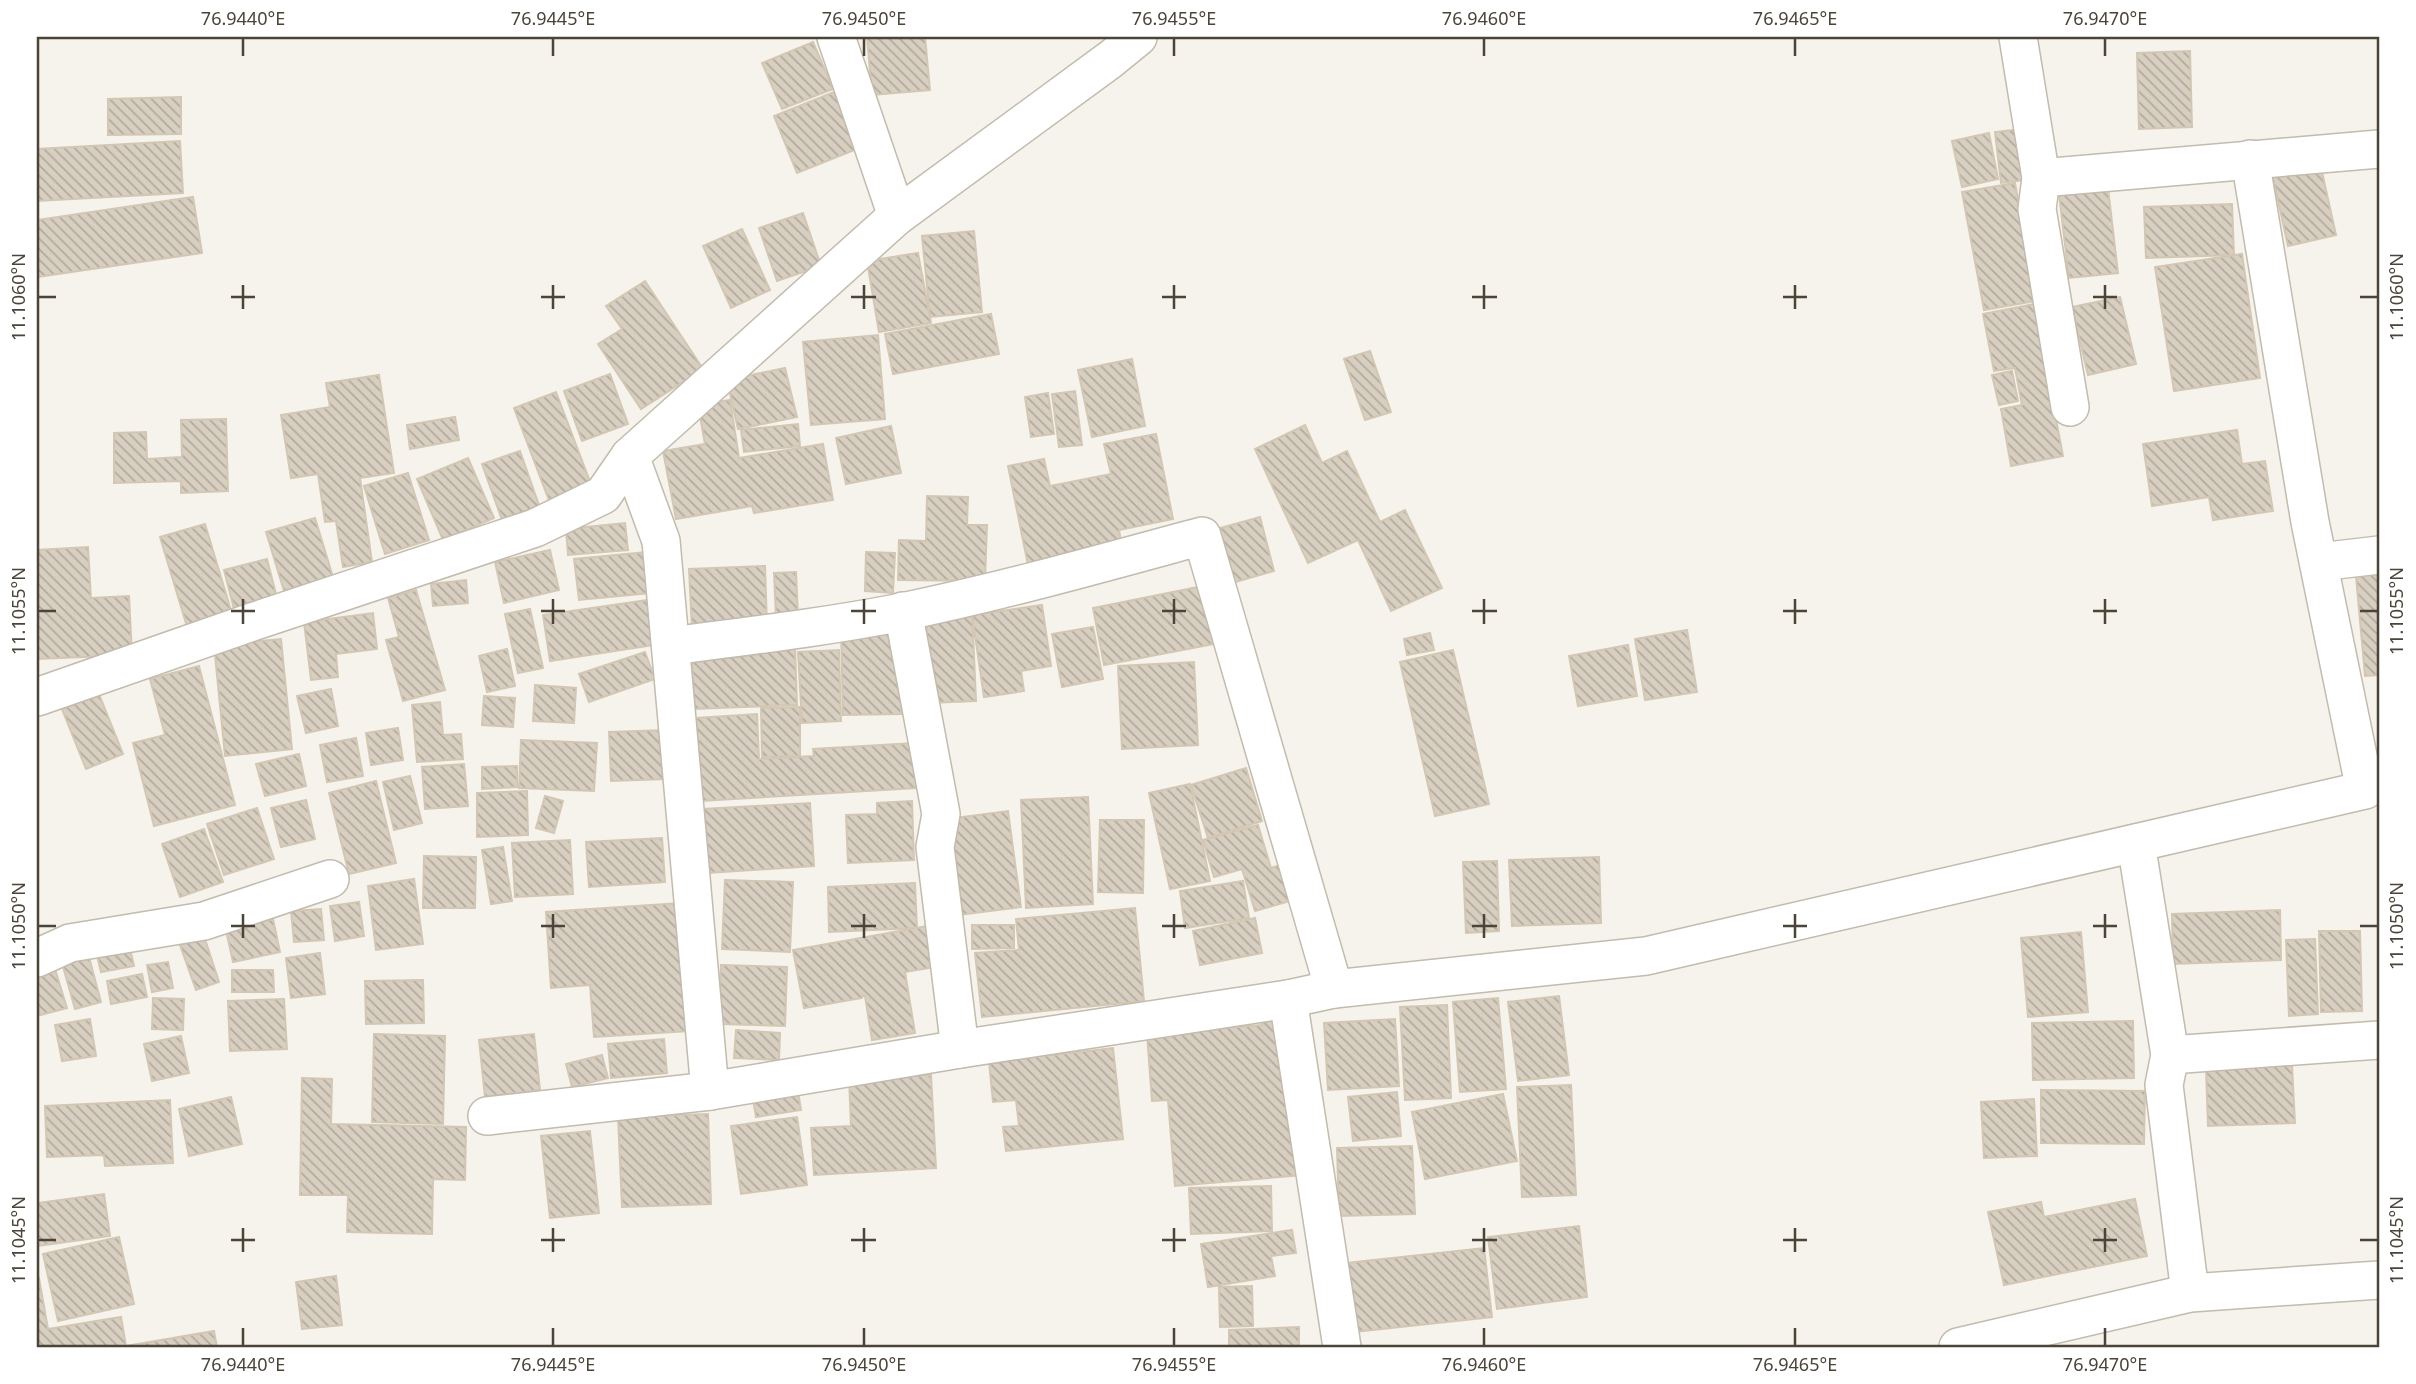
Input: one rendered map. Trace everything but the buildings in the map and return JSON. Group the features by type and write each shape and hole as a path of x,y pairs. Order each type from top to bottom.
{"street":[{"path":"836,37 897,216"},
{"path":"37,697 535,528 603,495 630,456 897,216 1138,37"},
{"path":"2018,37 2041,178 2037,209 2070,407"},
{"path":"2041,178 2379,149"},
{"path":"487,1116 710,1091 960,1049 1288,999 1334,989 1646,956 2372,790 2310,522 2250,159"},
{"path":"630,456 661,541 710,1091"},
{"path":"671,646 797,630 903,611 1051,577 1202,536 1334,989"},
{"path":"2319,562 2379,555"},
{"path":"903,611 941,814 935,846 960,1049"},
{"path":"2136,844 2170,1055 2164,1085 2190,1293"},
{"path":"37,958 70,943 204,921 330,879"},
{"path":"1288,999 1342,1347"},
{"path":"2170,1055 2379,1040"},
{"path":"1958,1347 2190,1293 2379,1280"}]}
